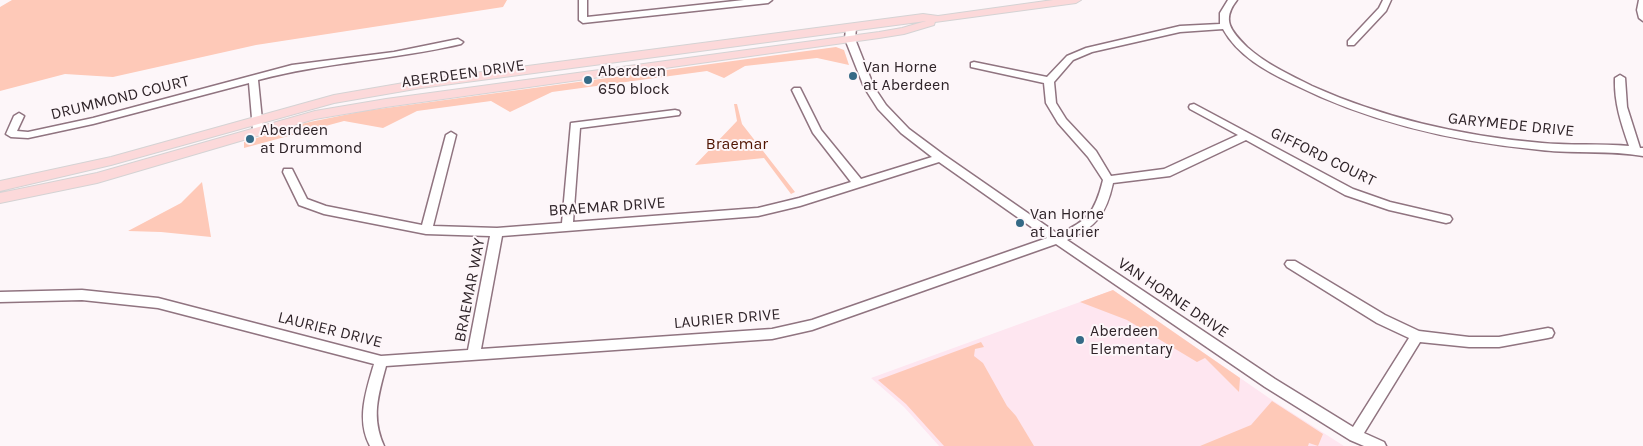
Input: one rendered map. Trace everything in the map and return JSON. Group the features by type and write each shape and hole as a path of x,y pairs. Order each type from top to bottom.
{"main road":[{"name":"ABERDEEN DRIVE","path":"0,186 111,161 257,124 386,102 850,34 904,31 926,25 938,19 1076,0"},
{"name":"ABERDEEN DRIVE","path":"0,198 97,178 257,124"}],"street":[{"path":"583,0 583,20 768,0"},
{"path":"1108,180 1092,154 1062,121 1051,103 1049,80 1070,58 1089,50 1180,29 1224,26 1223,16 1232,0"},
{"path":"1351,43 1383,9 1387,0"},
{"path":"1642,0 1641,10 1643,18"},
{"name":"GARYMEDE DRIVE","path":"1224,26 1240,48 1264,65 1364,112 1477,140 1547,147 1639,151"},
{"name":"VAN HORNE DRIVE","path":"850,34 869,87 882,107 905,131 940,158 1057,239 1270,383 1355,436 1380,446"},
{"name":"DRUMMOND COURT","path":"19,116 11,134 28,135 93,122 292,68 394,55 458,42"},
{"path":"974,65 1049,80"},
{"path":"1620,78 1618,93 1621,111 1639,151"},
{"path":"253,79 257,124"},
{"path":"797,90 817,131 859,184"},
{"name":"GIFFORD COURT","path":"1194,107 1349,192 1389,206 1446,219"},
{"path":"567,225 575,125 675,113"},
{"path":"426,230 451,135"},
{"name":"GIFFORD COURT","path":"1108,180 1166,173 1245,136"},
{"name":"BRAEMAR DRIVE","path":"288,172 303,202 324,210 426,230 497,232 567,225 758,212 793,204 940,158"},
{"name":"LAURIER DRIVE","path":"0,298 82,295 158,303 381,361 772,334 812,325 1082,229 1096,216 1103,203 1108,180"},
{"name":"BRAEMAR WAY","path":"474,354 497,232"},
{"path":"1291,264 1373,315 1418,336 1469,342 1499,342 1548,333"},
{"path":"1355,436 1418,336"},
{"path":"377,446 374,442 368,412 381,361"}],"shaded area":[{"name":"Aberdeen Elementary","path":"1113,290 1272,400 1344,446 939,446 904,407 871,378"}],"green space":[{"path":"12,0 507,0 503,7 256,45 113,77 65,74 0,91 0,7"},
{"path":"836,47 844,50 849,65 817,58 745,66 724,78 707,71 552,92 510,112 491,101 417,111 383,128 344,121 244,148 244,142 305,123 364,111"},
{"name":"Braemar","path":"734,104 737,104 742,124 795,192 791,194 764,158 695,165 737,121"},
{"path":"202,182 211,237 128,231 181,203"},
{"path":"1113,290 1240,378 1239,392 1205,358 1197,362 1127,320 1080,302"},
{"path":"981,342 984,347 975,349 974,356 983,363 1007,406 1016,416 1034,446 944,446 906,404 878,380"},
{"path":"1272,401 1323,434 1318,446 1309,443 1308,446 1200,446 1251,425"}],"place":[{"name":"Van Horne at Aberdeen","path":"853,76"},
{"name":"Aberdeen 650 block","path":"588,80"},
{"name":"Aberdeen at Drummond","path":"250,139"},
{"name":"Van Horne at Laurier","path":"1020,223"},
{"name":"Aberdeen Elementary","path":"1080,340"}]}
